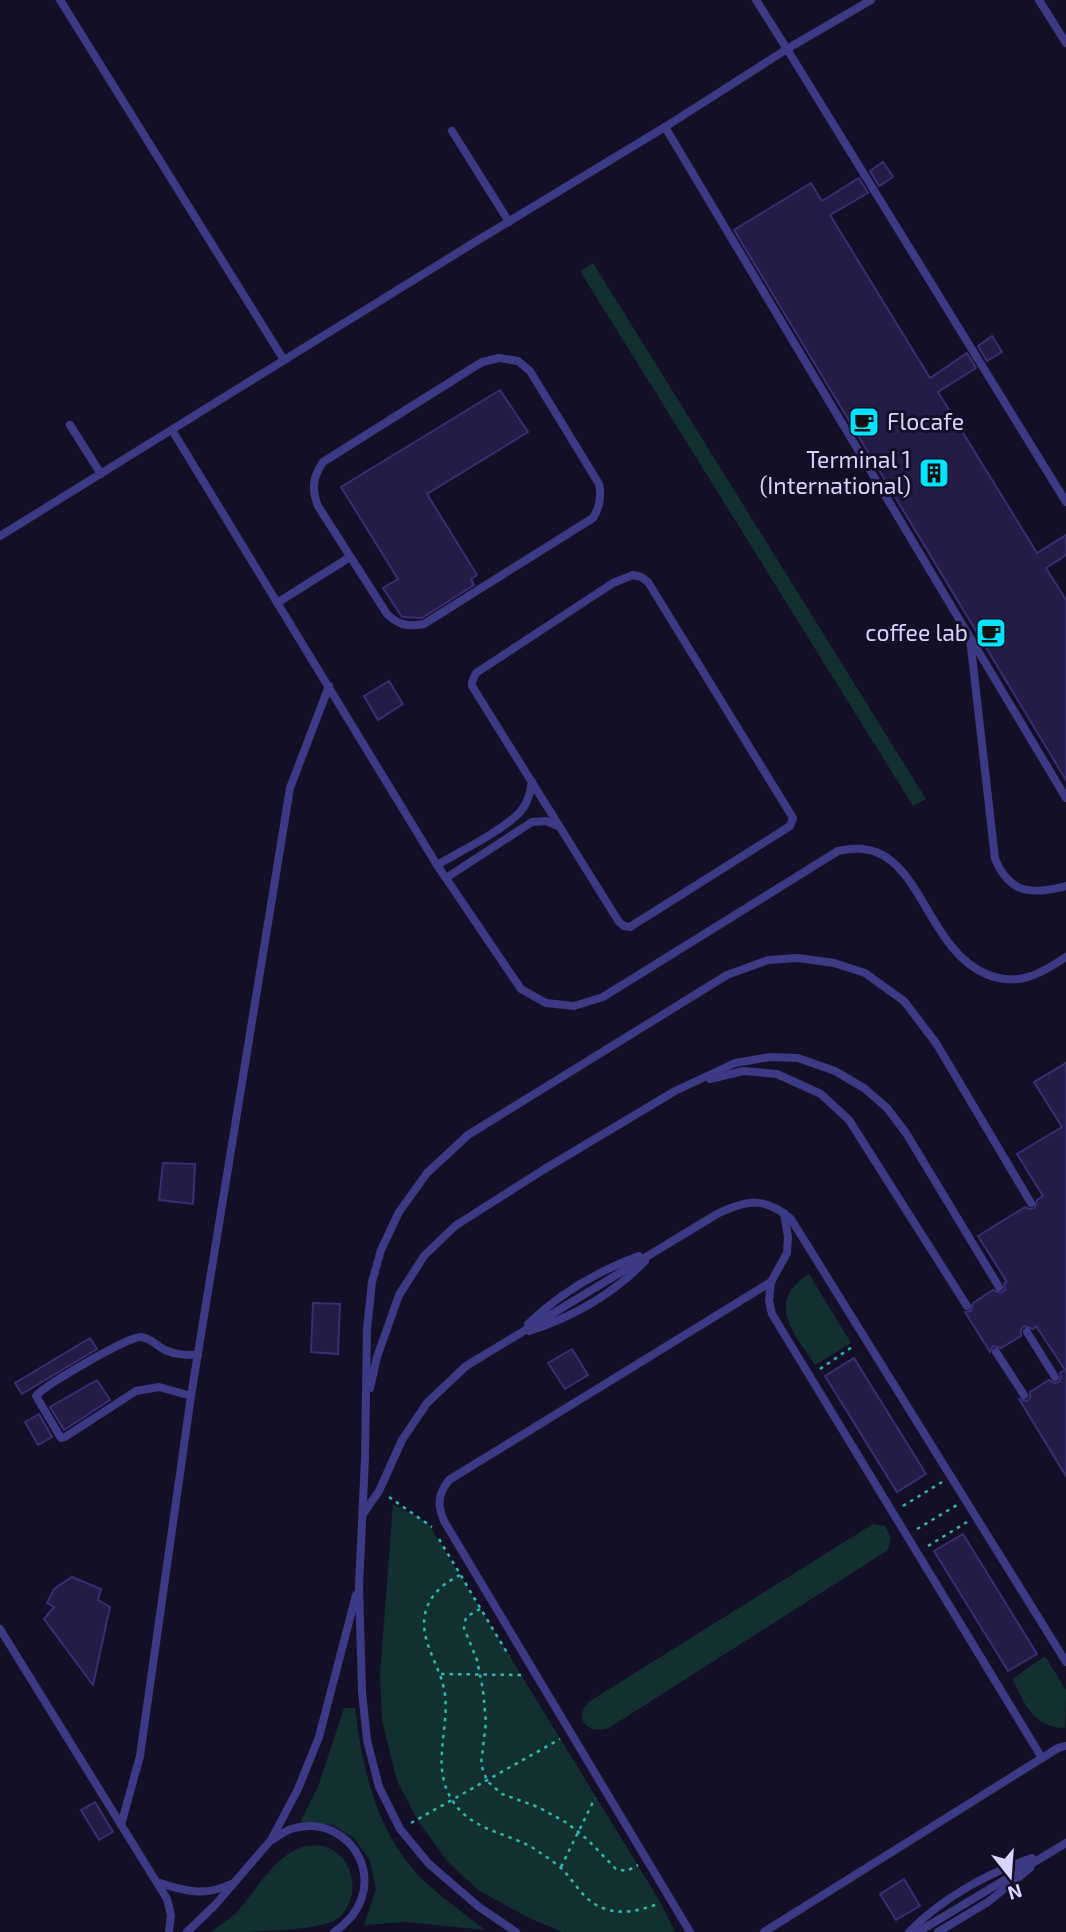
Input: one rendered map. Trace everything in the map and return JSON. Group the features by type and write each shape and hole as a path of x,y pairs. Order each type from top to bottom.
{"lane":[{"path":"60,0 284,360"},
{"path":"756,0 1066,502"},
{"path":"0,536 870,0"},
{"path":"1039,0 1066,43"},
{"path":"665,127 1066,798"},
{"path":"452,131 509,222"},
{"path":"499,358 518,360 530,371 599,484 600,502 593,519 424,624 413,626 395,621 387,614 350,557 318,506 314,494 313,481 323,462 482,362 499,358"},
{"path":"70,425 101,474"},
{"path":"172,430 437,865 521,989 546,1003 574,1006 603,997 838,851 850,848 877,852 895,864 952,950 972,968 994,977 1016,981 1045,971 1066,957"},
{"path":"276,603 350,557"},
{"path":"624,577 641,577 648,582 793,818 790,826 630,927 619,922 559,826 472,686 473,677 597,593 624,577"},
{"path":"970,635 995,859 1003,878 1019,889 1043,890 1066,886"},
{"path":"121,1825 140,1756 191,1396 290,788 329,687"},
{"path":"437,865 509,821 521,810 529,797 532,782"},
{"path":"446,878 532,822 546,821 559,826"},
{"path":"516,1932 479,1907 429,1864 400,1829 379,1787 367,1740 362,1692 359,1586 367,1329 372,1282 381,1250 399,1212 427,1173 468,1135 727,975 768,960 798,958 834,963 865,973 904,1001 936,1043 1031,1203"},
{"path":"366,1405 388,1320 399,1295 424,1256 455,1226 675,1091 735,1063 770,1057 797,1058 835,1071 864,1088 887,1108 906,1133 999,1287"},
{"path":"675,1091 711,1078 743,1071 777,1074 821,1094 849,1120 967,1306"},
{"path":"363,1514 379,1491 402,1440 427,1404 466,1366 654,1251 739,1204 763,1202 791,1219 1066,1662"},
{"path":"784,1213 788,1237 787,1253 771,1282 769,1301 772,1314 1042,1758"},
{"path":"690,1932 444,1521 439,1500 441,1490 449,1480 771,1282"},
{"path":"1027,1332 1055,1377"},
{"path":"191,1396 159,1387 136,1391 61,1438 36,1395 117,1345 139,1337 177,1354 198,1355"},
{"path":"996,1352 1024,1395"},
{"path":"187,1932 237,1881 271,1840 298,1788 319,1737 359,1586"},
{"path":"0,1629 167,1899 171,1915 169,1932"},
{"path":"764,1932 1058,1748 1066,1746"},
{"path":"271,1840 290,1829 312,1826 333,1831 350,1844 362,1862 366,1883 361,1905 349,1922 334,1932"},
{"path":"919,1932 1066,1843"},
{"path":"909,1932 944,1903 976,1883 1010,1866 1048,1853"},
{"path":"938,1932 988,1902 1048,1853"},
{"path":"157,1882 199,1893 219,1890 237,1881"}],"path":[{"path":"808,1376 865,1338"},
{"path":"891,1513 951,1476"},
{"path":"379,1491 431,1525"},
{"path":"905,1536 966,1500"},
{"path":"916,1553 976,1516"},
{"path":"460,1575 436,1592 429,1601 424,1634 441,1674 446,1708 440,1764 443,1779 453,1801 482,1828 526,1844 561,1867 582,1895 605,1909 629,1913 661,1903"},
{"path":"480,1609 467,1617 464,1628 481,1675 486,1722 481,1764 487,1781 502,1794 545,1810 578,1832 616,1869 627,1871 638,1865"},
{"path":"441,1674 521,1675"},
{"path":"400,1829 560,1739"},
{"path":"561,1867 596,1797"}],"green space":[{"path":"593,263 926,799 913,806 580,271"},
{"path":"809,1274 851,1343 815,1365 792,1330 786,1307 788,1296"},
{"path":"393,1504 428,1523 661,1903 675,1932 562,1932 527,1917 478,1890 448,1862 418,1821 397,1781 382,1720 380,1674"},
{"path":"873,1524 885,1526 891,1538 888,1550 609,1728 594,1729 584,1724 582,1713 590,1701"},
{"path":"1045,1656 1066,1690 1065,1728 1054,1727 1037,1719 1012,1679"},
{"path":"344,1708 355,1708 368,1779 384,1823 395,1844 425,1882 485,1930 405,1922 364,1925 376,1889 370,1861 354,1838 332,1825 300,1822 319,1784"},
{"path":"306,1846 322,1846 334,1850 349,1868 352,1891 343,1913 334,1921 322,1925 274,1931 211,1932 238,1911 276,1864 295,1850"}],"building":[{"path":"883,162 893,177 879,186 870,171"},
{"name":"Terminal 1 (International)","path":"859,178 868,193 830,215 930,378 967,353 976,368 938,392 1037,553 1066,535 1066,555 1046,568 1066,600 1066,780 734,230 811,183 822,201"},
{"path":"992,336 1002,352 987,361 978,346"},
{"path":"500,390 528,432 427,494 477,575 471,579 474,585 422,618 402,617 383,588 398,579 341,487"},
{"path":"389,681 403,704 378,720 364,696"},
{"path":"1066,1063 1066,1476 1019,1399 1027,1401 1030,1392 1049,1380 1059,1382 1060,1373 1065,1370 1036,1326 1033,1329 1024,1326 1021,1336 1001,1348 993,1346 990,1352 965,1312 971,1311 973,1303 993,1290 1000,1293 1005,1290 1004,1283 1007,1282 978,1236 1025,1207 1035,1208 1037,1200 1043,1196 1017,1154 1062,1127 1034,1082"},
{"path":"163,1163 195,1164 193,1204 159,1200"},
{"path":"313,1303 340,1304 338,1354 311,1352"},
{"path":"90,1338 97,1349 22,1394 15,1383"},
{"path":"572,1349 588,1375 565,1389 548,1363"},
{"path":"854,1358 926,1474 897,1492 825,1376"},
{"path":"97,1380 110,1400 64,1430 50,1407"},
{"path":"39,1414 52,1437 38,1445 25,1422"},
{"path":"963,1534 1037,1654 1008,1671 934,1551"},
{"path":"72,1577 101,1589 98,1600 110,1607 93,1685 44,1619 54,1607 47,1603 54,1589"},
{"path":"95,1802 113,1832 99,1840 81,1810"},
{"path":"904,1879 920,1906 896,1920 880,1894"}],"place":[{"name":"Flocafe","path":"864,422"},
{"name":"Terminal 1 (International)","path":"934,473"},
{"name":"coffee lab","path":"991,633"}]}
